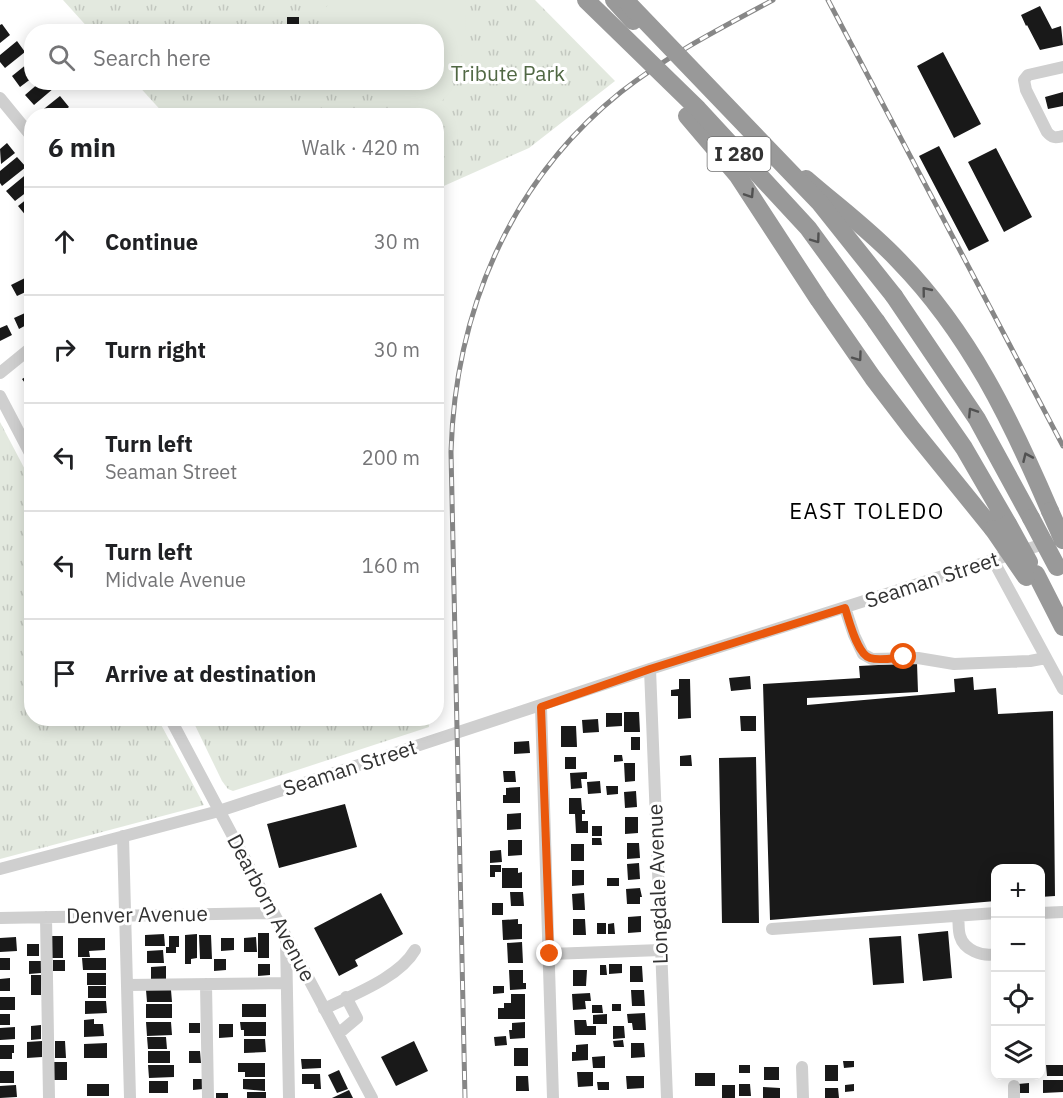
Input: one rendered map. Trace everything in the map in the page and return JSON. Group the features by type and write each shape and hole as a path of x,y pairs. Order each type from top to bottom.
{"highway":[{"path":"576,0 687,116 738,176 845,339 880,387 1000,526"},
{"name":"I 280","path":"586,0 698,109 808,228 964,448 1000,526 1034,577 1063,627"},
{"path":"614,0 693,79 884,246 929,294 972,352 995,392 1063,539"},
{"name":"I 280","path":"625,0 819,202 894,296 977,419 1060,572"}],"street":[{"path":"1059,137 1051,137 1047,132 1026,90 1024,80 1028,75 1063,67"},
{"path":"0,98 24,126"},
{"path":"0,373 24,354"},
{"path":"0,396 24,441"},
{"name":"Seaman Street","path":"0,869 219,811 541,707 650,669 1063,539"},
{"path":"993,561 1063,689"},
{"path":"845,608 863,654 872,659 918,658 954,664 1030,661 1046,658"},
{"name":"Longdale Avenue","path":"650,669 666,1098"},
{"path":"541,707 553,1098"},
{"name":"Dearborn Avenue","path":"174,726 372,1098"},
{"path":"123,836 130,1098"},
{"path":"1045,913 1063,912"},
{"name":"Denver Avenue","path":"0,918 274,913"},
{"path":"772,929 991,913"},
{"path":"958,916 960,938 972,950 987,956 991,955"},
{"path":"46,917 50,1098"},
{"path":"285,937 289,1098"},
{"path":"324,1009 392,973 409,960 415,950"},
{"path":"550,954 661,950"},
{"path":"127,986 286,983"},
{"path":"206,984 208,1098"},
{"path":"338,1034 357,1018 346,998"},
{"path":"802,1066 802,1098"}],"green space":[{"name":"Tribute Park","path":"63,0 535,0 615,81 529,148 444,186 444,108 159,108 142,90 444,90 444,24 85,24"},
{"path":"333,0 465,0 466,45 447,95 437,108 402,108 383,90 444,90 444,24 321,24 322,11"},
{"path":"387,103 390,108 320,108 326,104"},
{"path":"0,422 24,468 24,726 162,726 204,805 0,859"},
{"path":"195,726 429,726 233,791 228,789"}],"building":[{"path":"1040,6 1052,29 1061,26 1063,45 1040,50 1021,15"},
{"path":"287,17 299,17 299,24 287,24"},
{"path":"2,24 10,35 0,43 0,25"},
{"path":"17,41 24,51 5,68 0,62 0,55"},
{"path":"943,52 981,124 954,138 917,66"},
{"path":"24,66 24,84 20,87 12,76"},
{"path":"31,90 52,90 34,105 25,95"},
{"path":"1063,92 1063,106 1048,109 1045,97"},
{"path":"60,96 69,107 68,108 45,108"},
{"path":"7,143 15,153 1,164 0,149"},
{"path":"939,146 989,241 969,251 919,156"},
{"path":"996,148 1032,217 1004,232 968,162"},
{"path":"17,157 24,165 24,169 2,186 0,171"},
{"path":"24,176 24,194 15,201 6,191"},
{"path":"24,201 24,213 18,206"},
{"path":"24,278 24,293 17,296 11,285"},
{"path":"24,313 24,326 19,329 14,318"},
{"path":"7,325 12,335 0,341 0,328"},
{"path":"917,663 918,692 807,698 807,705 955,692 954,679 973,677 974,690 996,688 998,714 1053,711 1055,896 1045,897 1045,864 991,864 991,901 770,920 763,684 860,678 859,666"},
{"path":"750,676 751,689 731,691 729,678"},
{"path":"679,679 690,679 691,718 678,719 678,696 671,696 671,690 679,689"},
{"path":"624,712 639,712 640,732 624,732"},
{"path":"606,713 622,713 622,726 606,727"},
{"path":"740,716 756,716 756,731 741,731"},
{"path":"598,719 599,732 583,733 582,720"},
{"path":"561,726 576,726 577,747 561,747"},
{"path":"631,737 640,737 640,750 631,750"},
{"path":"529,741 530,753 514,754 514,742"},
{"path":"614,755 622,755 623,761 614,762"},
{"path":"691,755 692,766 680,766 680,756"},
{"path":"565,757 576,757 576,769 565,769"},
{"path":"756,757 759,923 722,923 719,758"},
{"path":"624,763 635,763 635,781 625,782"},
{"path":"503,771 515,771 516,782 504,782"},
{"path":"587,772 587,779 581,779 582,788 571,789 570,773"},
{"path":"600,781 601,793 588,794 587,782"},
{"path":"606,786 618,786 618,794 607,795"},
{"path":"520,787 520,803 503,803 506,788"},
{"path":"636,791 637,807 625,808 624,792"},
{"path":"569,798 581,798 582,810 585,810 585,814 582,814 582,821 588,821 588,833 576,833 575,814 569,814"},
{"path":"345,804 357,847 279,868 267,824"},
{"path":"521,813 521,829 507,830 507,814"},
{"path":"625,817 638,817 638,833 625,834"},
{"path":"592,826 602,826 602,836 592,836"},
{"path":"592,838 601,838 602,845 592,845"},
{"path":"508,840 522,840 522,855 508,856"},
{"path":"627,843 639,843 640,858 627,859"},
{"path":"571,844 584,844 584,861 571,861"},
{"path":"501,850 502,862 490,863 490,851"},
{"path":"639,863 640,879 628,880 627,864"},
{"path":"490,865 501,865 501,872 495,872 495,877 490,877"},
{"path":"502,868 518,868 518,873 522,872 522,888 502,888"},
{"path":"572,870 584,870 584,885 572,886"},
{"path":"607,878 619,878 619,886 607,886"},
{"path":"640,888 642,897 640,897 640,904 627,904 626,889"},
{"path":"510,892 523,892 524,906 511,906"},
{"path":"381,893 403,934 355,960 358,966 339,976 314,928"},
{"path":"584,893 585,910 573,910 572,894"},
{"path":"492,903 503,903 503,915 492,915"},
{"path":"641,916 641,932 628,933 628,917"},
{"path":"518,919 518,924 522,924 522,939 503,940 502,920"},
{"path":"573,919 585,919 586,935 573,935"},
{"path":"597,923 606,923 606,934 597,934"},
{"path":"614,923 615,934 608,934 608,924"},
{"path":"948,931 952,978 923,981 918,934"},
{"path":"258,933 269,933 269,958 258,958"},
{"path":"164,934 165,946 145,946 145,935"},
{"path":"197,934 197,958 191,959 191,964 185,964 185,935"},
{"path":"199,935 211,935 212,959 200,959"},
{"path":"50,936 63,936 63,958 51,958"},
{"path":"169,936 179,936 179,947 176,947 176,953 166,953 166,947 169,947"},
{"path":"901,936 904,983 873,985 869,938"},
{"path":"16,937 17,951 0,952 0,938"},
{"path":"256,937 257,952 244,952 244,938"},
{"path":"78,938 105,938 105,950 89,951 90,957 78,957"},
{"path":"221,938 234,938 234,950 221,951"},
{"path":"522,942 523,963 508,963 507,943"},
{"path":"27,944 39,944 39,956 27,956"},
{"path":"163,950 164,963 147,963 147,951"},
{"path":"0,958 10,958 10,970 0,970"},
{"path":"82,958 106,958 106,970 83,970"},
{"path":"214,959 226,959 226,970 214,971"},
{"path":"53,960 65,960 65,971 53,971"},
{"path":"29,961 41,961 41,973 29,974"},
{"path":"258,964 270,964 270,975 258,976"},
{"path":"609,964 622,964 622,973 609,974"},
{"path":"600,965 606,965 607,975 600,975"},
{"path":"166,966 166,979 151,980 151,967"},
{"path":"630,966 642,966 643,982 630,982"},
{"path":"509,970 523,970 523,983 526,983 526,989 510,990"},
{"path":"573,970 587,970 586,986 573,986"},
{"path":"87,973 106,973 106,985 87,985"},
{"path":"31,975 41,975 41,995 31,995"},
{"path":"10,978 10,991 0,991 0,979"},
{"path":"88,986 106,986 106,998 88,998"},
{"path":"493,986 504,986 504,993 493,994"},
{"path":"146,990 171,990 172,1002 147,1002"},
{"path":"631,990 644,990 645,1006 632,1006"},
{"path":"590,993 591,1001 585,1001 586,1009 573,1010 572,994"},
{"path":"511,994 525,994 525,1019 498,1019 498,1008 504,1008 504,1003 511,1003"},
{"path":"0,997 15,997 15,1010 0,1010"},
{"path":"85,1001 106,1001 107,1013 85,1014"},
{"path":"146,1004 172,1004 172,1018 146,1018"},
{"path":"242,1004 266,1004 266,1017 242,1017"},
{"path":"612,1004 621,1004 621,1011 612,1011"},
{"path":"592,1005 602,1005 603,1013 592,1013"},
{"path":"645,1013 646,1030 633,1030 632,1023 628,1023 627,1014"},
{"path":"0,1014 10,1014 10,1025 0,1025"},
{"path":"607,1014 607,1024 593,1024 593,1015"},
{"path":"94,1019 94,1024 103,1024 104,1036 84,1037 84,1020"},
{"path":"574,1020 586,1020 587,1026 596,1026 596,1035 575,1035"},
{"path":"146,1022 171,1022 172,1035 147,1036"},
{"path":"240,1022 266,1022 266,1036 244,1036"},
{"path":"525,1022 525,1038 510,1039 509,1030 512,1030 512,1023"},
{"path":"189,1023 200,1023 200,1033 189,1033"},
{"path":"219,1024 233,1024 233,1037 219,1038"},
{"path":"41,1025 41,1039 31,1040 31,1026"},
{"path":"613,1026 624,1026 625,1038 613,1039"},
{"path":"15,1027 15,1039 0,1040 0,1028"},
{"path":"506,1036 507,1045 495,1046 494,1037"},
{"path":"147,1037 166,1037 167,1049 148,1049"},
{"path":"244,1039 265,1039 266,1052 244,1053"},
{"path":"623,1040 624,1047 614,1047 613,1041"},
{"path":"42,1041 42,1057 27,1058 27,1042"},
{"path":"55,1041 65,1041 66,1058 55,1058"},
{"path":"414,1041 428,1071 396,1086 381,1057"},
{"path":"107,1043 107,1058 84,1058 84,1044"},
{"path":"631,1043 644,1043 645,1057 631,1058"},
{"path":"588,1044 588,1060 572,1061 572,1052 576,1052 576,1045"},
{"path":"0,1045 14,1045 12,1059 0,1059"},
{"path":"514,1048 528,1048 528,1066 514,1066"},
{"path":"148,1051 170,1051 170,1063 148,1063"},
{"path":"189,1051 200,1051 201,1063 189,1063"},
{"path":"605,1056 605,1068 593,1068 592,1057"},
{"path":"301,1059 321,1059 321,1068 302,1069"},
{"path":"843,1061 854,1061 854,1067 844,1068"},
{"path":"52,1062 67,1062 67,1080 52,1080"},
{"path":"238,1063 265,1063 265,1077 245,1077 245,1072 238,1072"},
{"path":"148,1065 174,1065 174,1077 149,1078"},
{"path":"739,1065 750,1065 750,1073 739,1073"},
{"path":"825,1065 838,1065 838,1081 825,1081"},
{"path":"1046,1065 1063,1065 1063,1076 1047,1076"},
{"path":"764,1067 779,1067 779,1080 764,1080"},
{"path":"339,1070 348,1089 337,1093 328,1075"},
{"path":"0,1071 14,1071 14,1083 0,1083"},
{"path":"577,1072 593,1072 593,1086 578,1087"},
{"path":"695,1073 715,1073 715,1086 695,1086"},
{"path":"302,1074 320,1074 321,1089 314,1089 314,1084 302,1084"},
{"path":"516,1076 528,1076 529,1091 516,1091"},
{"path":"626,1076 644,1076 644,1088 627,1089"},
{"path":"193,1079 203,1079 203,1089 193,1090"},
{"path":"243,1079 265,1079 265,1091 243,1089"},
{"path":"1043,1080 1063,1080 1063,1092 1043,1093"},
{"path":"149,1081 168,1081 168,1093 149,1093"},
{"path":"597,1082 609,1082 609,1090 598,1090"},
{"path":"1029,1083 1029,1093 1018,1093 1018,1084"},
{"path":"87,1084 109,1084 109,1096 87,1096"},
{"path":"739,1084 750,1084 751,1096 739,1096"},
{"path":"854,1084 854,1091 845,1092 845,1085"},
{"path":"16,1085 17,1097 0,1098 0,1086"},
{"path":"722,1085 735,1085 735,1098 722,1098"},
{"path":"763,1087 780,1088 780,1098 763,1098"},
{"path":"825,1088 838,1088 839,1098 825,1098"},
{"path":"349,1090 353,1098 332,1098"},
{"path":"247,1092 266,1092 266,1098 247,1098"},
{"path":"216,1093 228,1093 228,1098 216,1098"}],"railway":[{"path":"465,1098 451,452 455,400 464,349 477,300 496,253 519,208 548,166 582,127 621,92 657,66 773,0"},
{"path":"828,0 1063,446"}],"district":[{"name":"EAST TOLEDO","path":"867,511"}],"route":[{"path":"550,954 541,707 650,669 845,608 863,654 872,659 904,657"}]}
